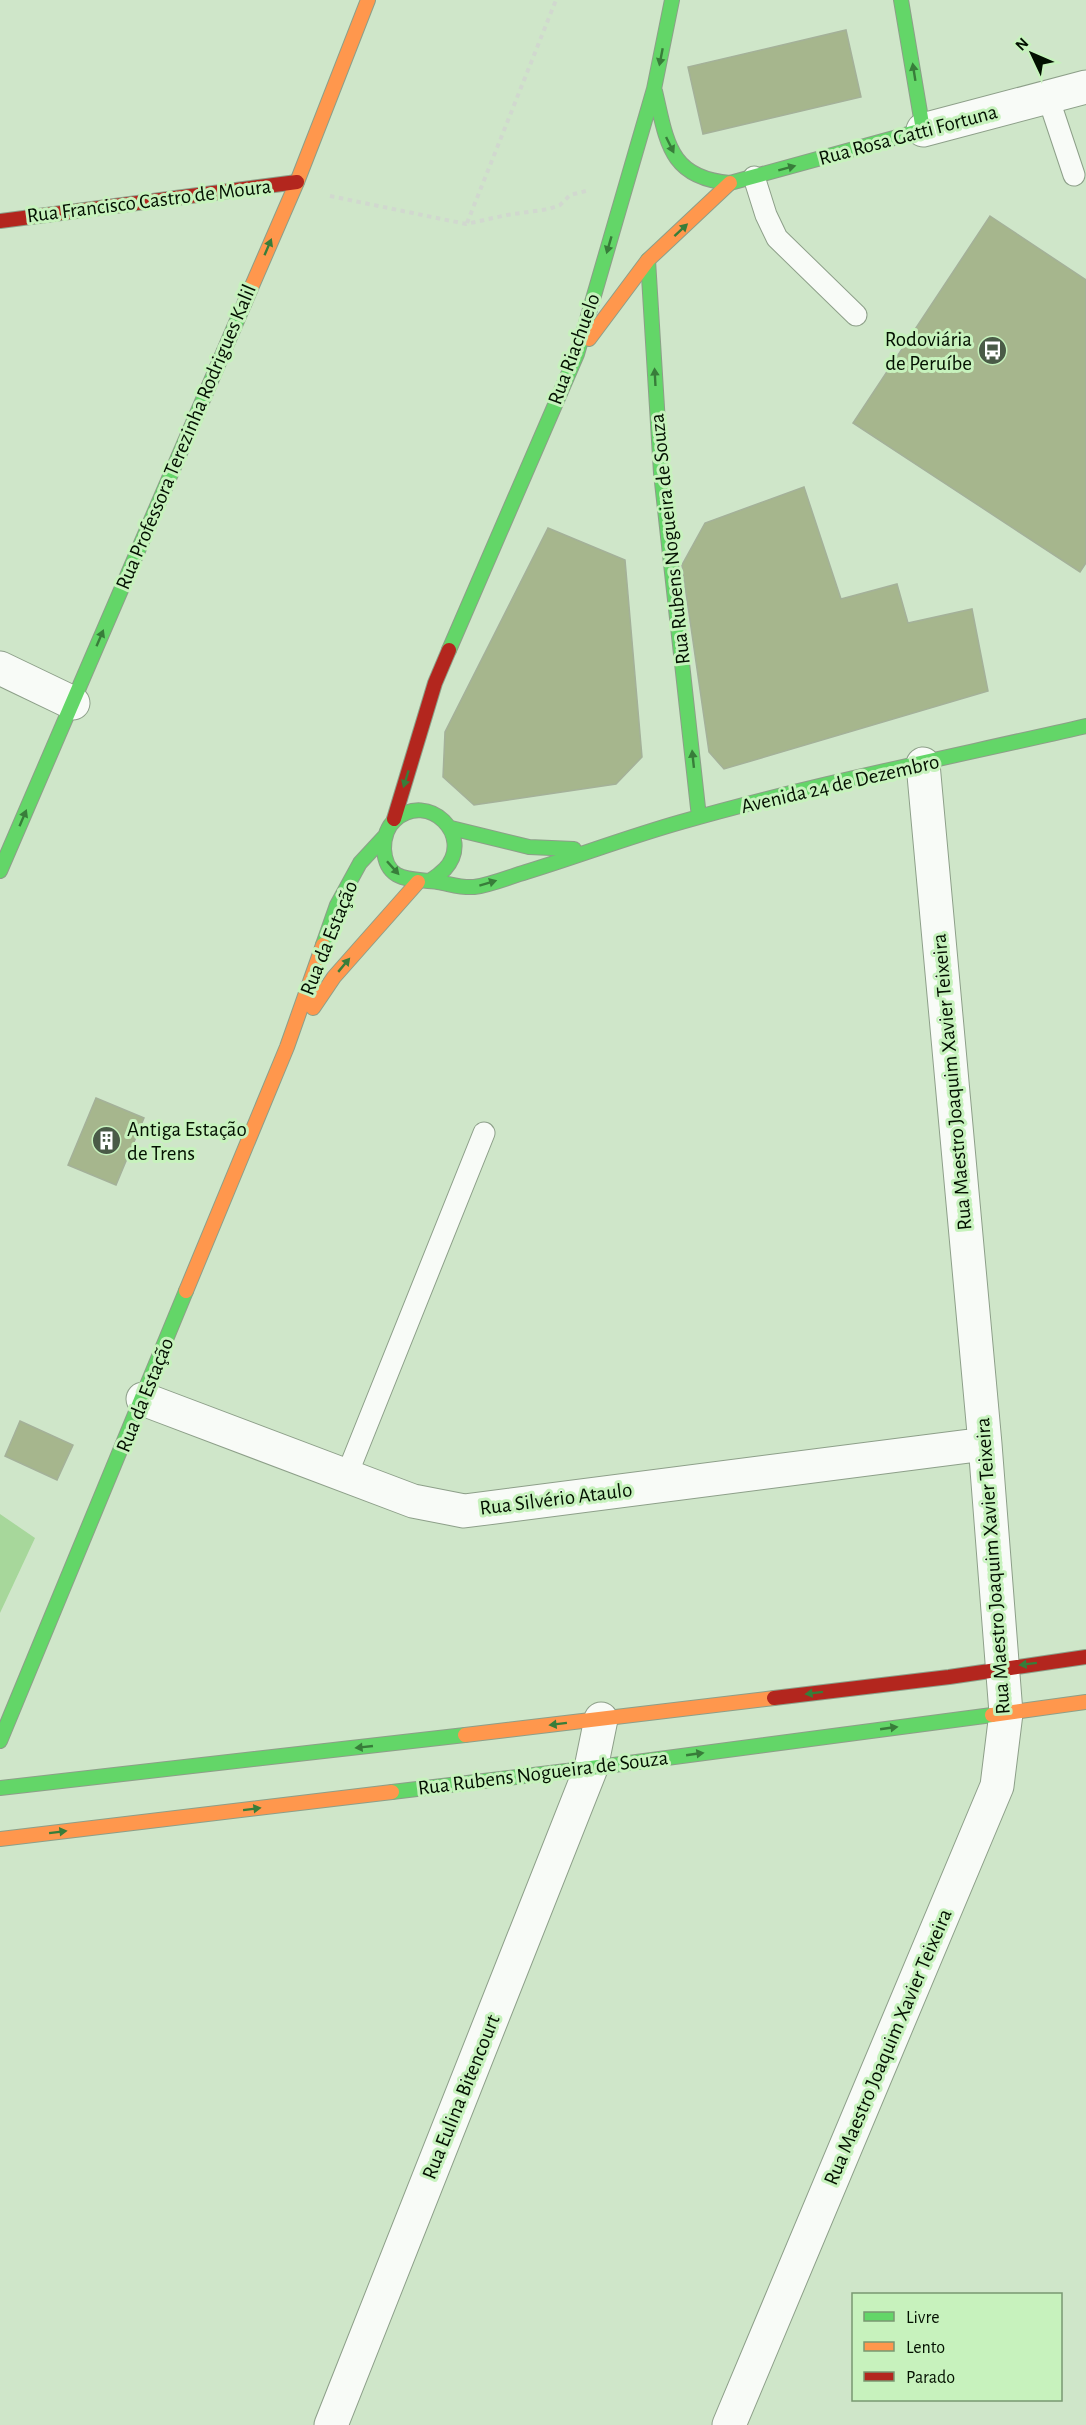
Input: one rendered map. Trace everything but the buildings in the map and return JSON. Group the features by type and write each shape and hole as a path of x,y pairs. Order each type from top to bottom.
{"main road":[{"name":"Rua Professora Terezinha Rodrigues Kalil","path":"0,872 297,182 368,0"},
{"name":"Rua Riachuelo","path":"394,819 435,683 577,354 654,89 672,0"},
{"path":"901,0 923,130"},
{"path":"654,89 667,142 680,164 697,179 712,184 730,183"},
{"name":"Rua Rosa Gatti Fortuna","path":"730,183 923,130"},
{"name":"Rua Francisco Castro de Moura","path":"0,221 297,182"},
{"path":"577,354 648,260 730,183"},
{"name":"Rua Rubens Nogueira de Souza","path":"648,260 661,473 699,817"},
{"name":"Rua Riachuelo","path":"425,761 423,750 435,683"},
{"name":"Avenida 24 de Dezembro","path":"424,881 473,888 699,817 1086,726"},
{"path":"435,802 446,822 455,840 455,852 451,864 442,874 424,881 404,878 392,870 385,859 383,845 394,819 410,811 426,810 446,822"},
{"name":"Avenida 24 de Dezembro","path":"446,822 529,847 597,850"},
{"name":"Rua da Estação","path":"0,1741 287,1047 337,905 360,863 385,836"},
{"name":"Rua da Estação","path":"287,1047 334,977 424,881"},
{"path":"0,1788 601,1719 949,1677 1086,1657"},
{"name":"Rua Rubens Nogueira de Souza","path":"0,1839 591,1768 1086,1702"}],"street":[{"name":"Rua Rosa Gatti Fortuna","path":"923,130 1086,87"},
{"path":"0,668 73,703"},
{"name":"Rua Maestro Joaquim Xavier Teixeira","path":"729,2425 997,1786 1006,1713 985,1444 923,764"},
{"name":"Rua Silvério Ataulo","path":"143,1399 413,1501 464,1511 985,1444"},
{"name":"Rua Eulina Bitencourt","path":"331,2425 591,1768 601,1719"}],"lane":[{"path":"1048,97 1074,175"},
{"path":"754,177 766,215 777,238 856,315"},
{"path":"346,1477 484,1133"}],"path":[{"path":"466,224 556,0"},
{"path":"284,209 298,212 311,200 332,195 466,224 549,209 560,205 570,195 591,190 625,190"}],"green space":[{"path":"0,1514 35,1538 0,1613"}],"traffic: fast":[{"path":"449,650 577,354 654,89 672,0"},
{"path":"655,91 663,126 674,154 694,174 710,180 730,183 923,130 901,0"},
{"path":"648,260 661,473 699,817"},
{"path":"0,871 245,302"},
{"path":"431,880 445,869 453,856 454,843 451,831 444,821 433,814 421,810 408,812 395,820 386,833 384,849 386,860 395,874 410,879 474,887 487,885 661,828 731,808 1086,726"},
{"path":"451,828 529,847 574,849"},
{"path":"323,945 337,905 360,863 385,836"},
{"path":"0,1741 186,1291"},
{"path":"392,1792 992,1715"},
{"path":"0,1788 465,1735"}],"traffic: slow":[{"path":"245,302 297,182 368,0"},
{"path":"589,339 648,260 730,183"},
{"path":"313,1008 334,977 418,882"},
{"path":"186,1291 287,1047 323,945"},
{"path":"465,1735 774,1698"},
{"path":"992,1715 1086,1702"},
{"path":"0,1839 392,1792"}],"traffic: jam":[{"path":"0,221 297,182"},
{"path":"394,819 435,683 449,650"},
{"path":"774,1698 949,1677 1086,1657"}],"place":[{"name":"Rodoviária de Peruíbe","path":"993,351"},
{"name":"Antiga Estação de Trens","path":"106,1141"}]}
